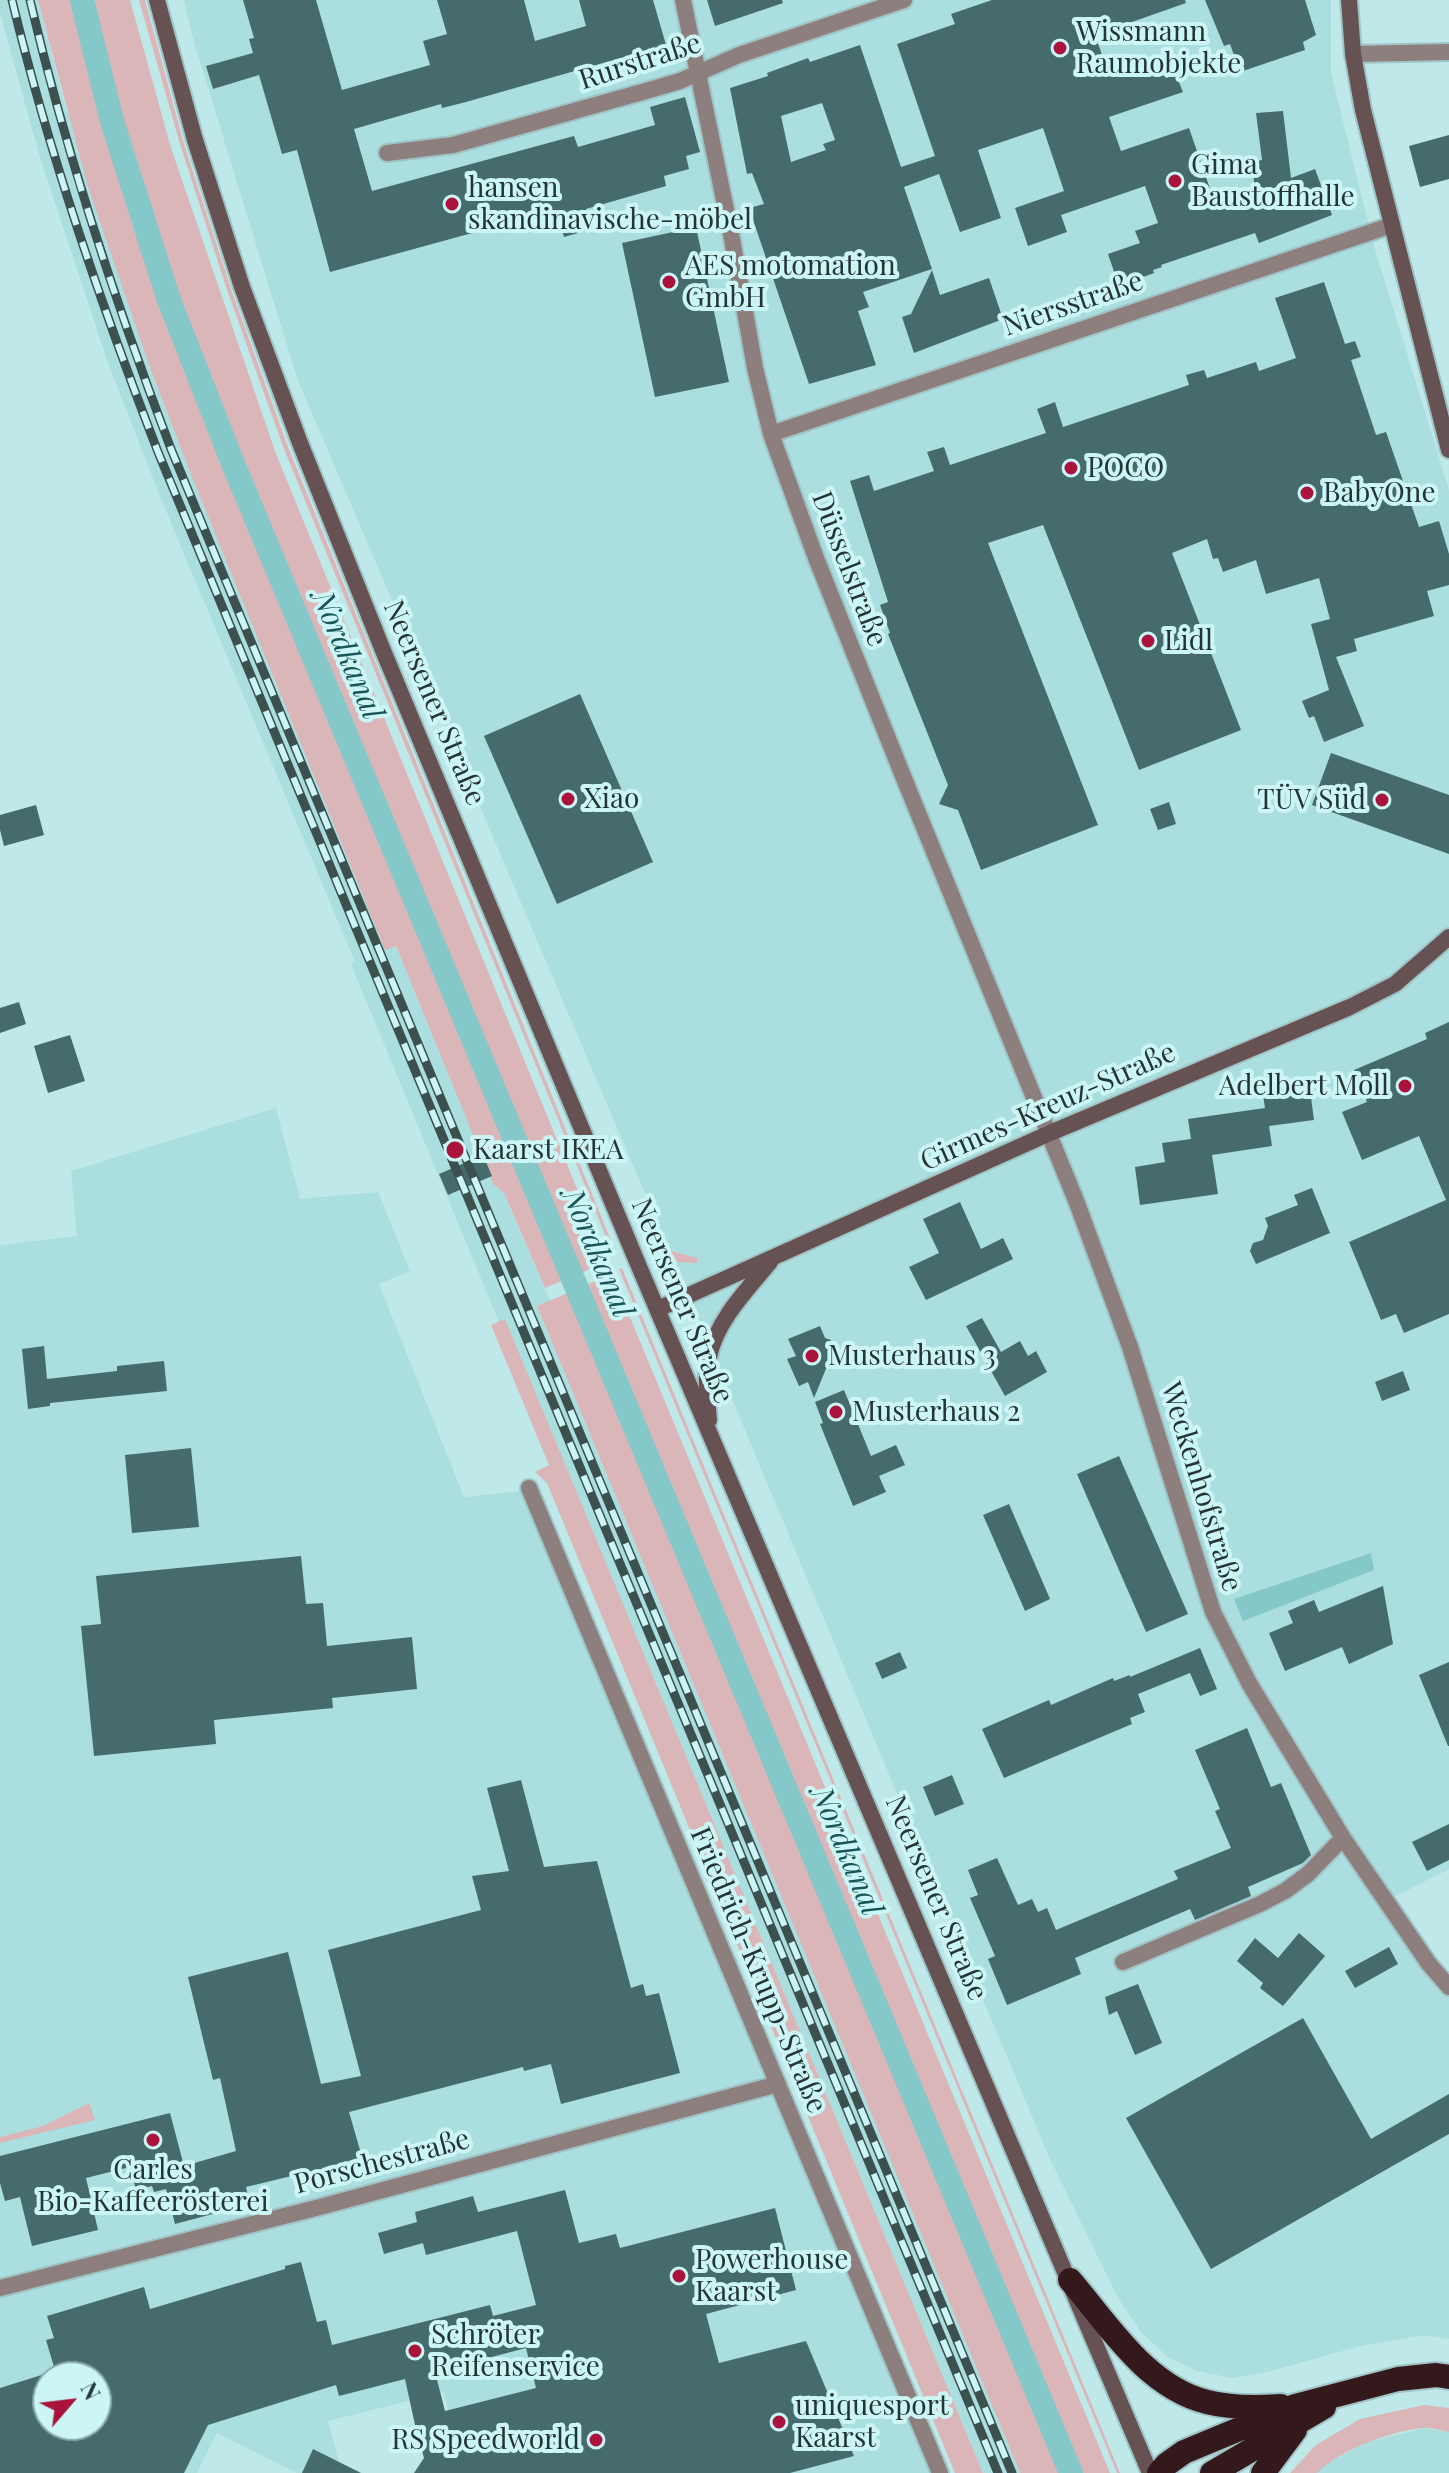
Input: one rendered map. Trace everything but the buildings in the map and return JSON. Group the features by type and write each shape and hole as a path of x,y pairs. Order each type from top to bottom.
{"highway":[{"path":"1070,2280 1134,2357 1181,2392 1205,2402 1299,2413"},
{"path":"1159,2473 1184,2452 1299,2413 1352,2391 1398,2379 1436,2375 1449,2377"},
{"path":"1212,2473 1299,2413"},
{"path":"1263,2473 1299,2413"}],"main road":[{"name":"Neersener Straße","path":"157,0 195,140 269,363 382,648 1150,2473"},
{"path":"1349,0 1353,54 1363,110 1449,450"},
{"name":"Girmes-Kreuz-Straße","path":"658,1309 1050,1133 1372,996 1411,972 1449,937"},
{"path":"710,1433 707,1395 709,1358 717,1335 732,1310 774,1258"}],"street":[{"name":"Düsselstraße","path":"683,0 755,368 771,434 816,558 901,771 1050,1133"},
{"name":"Rurstraße","path":"387,153 453,145 653,89 739,55 904,0"},
{"path":"1353,54 1449,52"},
{"name":"Niersstraße","path":"771,434 1392,225"},
{"name":"Weckenhofstraße","path":"1050,1133 1130,1347 1213,1612 1249,1683 1343,1838 1429,1964 1449,1987"},
{"name":"Friedrich-Krupp-Straße","path":"529,1488 940,2473"},
{"path":"1123,1962 1285,1891 1308,1874 1343,1838"},
{"name":"Porschestraße","path":"0,2288 316,2208 778,2084"}],"shaded area":[{"path":"0,0 38,0 63,99 149,365 193,480 385,949 396,946 493,1184 504,1193 550,1301 537,1306 1020,2473 983,2473 505,1320 499,1322 351,964 355,962 159,494 107,360 41,161 0,13"},
{"path":"38,0 130,0 171,148 276,454 607,1262 545,1288 504,1193 493,1184 396,946 385,950 149,365 88,187"},
{"path":"139,0 145,0 184,144 231,289 288,447 616,1253 613,1254 284,449 227,290 180,144"},
{"path":"184,0 1331,0 1331,73 1374,246 1449,490 1449,1869 1386,1901 1449,1987 1449,2339 1424,2335 1364,2345 1271,2371 1232,2378 1197,2371 1168,2357 1141,2332 1118,2298 1049,2157 686,1289 297,378 194,42"},
{"path":"276,1108 300,1199 378,1192 410,1271 379,1284 464,1497 522,1491 932,2473 464,2473 444,2392 328,2421 342,2473 297,2473 217,2433 197,2473 0,2473 0,1245 77,1236 71,1171"},
{"path":"663,1249 695,1257 698,1263 678,1262 659,1251"},
{"path":"622,1268 1120,2473 1117,2473 619,1269"},
{"path":"612,1274 1110,2473 1020,2473 537,1306"},
{"path":"505,1319 983,2473 955,2473 547,1483 535,1472 549,1465 491,1325"},
{"path":"1371,1553 1374,1570 1243,1621 1234,1599"},
{"path":"89,2103 95,2120 0,2143 0,2137 43,2126"},
{"path":"1424,2405 1449,2408 1449,2432 1426,2428 1396,2433 1352,2449 1317,2473 1290,2473 1316,2445 1360,2419"},
{"path":"1425,2428 1449,2432 1449,2473 1317,2473 1325,2465 1364,2443"}],"waterway":[{"name":"Nordkanal","path":"82,0 112,121 169,300 232,461 1071,2473"}],"railway":[{"path":"12,0 42,115 78,228 158,452 998,2473"},
{"path":"30,0 59,114 93,227 171,449 1012,2473"}],"place":[{"name":"Wissmann Raumobjekte","path":"1060,48"},
{"name":"Gima Baustoffhalle","path":"1175,181"},
{"name":"hansen skandinavische-möbel","path":"452,204"},
{"name":"AES motomation GmbH","path":"669,282"},
{"name":"POCO","path":"1071,468"},
{"name":"BabyOne","path":"1307,493"},
{"name":"Lidl","path":"1148,641"},
{"name":"Xiao","path":"568,799"},
{"name":"TÜV Süd","path":"1382,800"},
{"name":"Adelbert Moll","path":"1405,1086"},
{"name":"Kaarst IKEA","path":"455,1150"},
{"name":"Musterhaus 3","path":"812,1356"},
{"name":"Musterhaus 2","path":"836,1412"},
{"name":"Carles Bio-Kaffeerösterei","path":"153,2140"},
{"name":"Powerhouse Kaarst","path":"679,2276"},
{"name":"Schröter Reifenservice","path":"415,2351"},
{"name":"uniquesport Kaarst","path":"779,2422"},
{"name":"RS Speedworld","path":"596,2440"}]}
